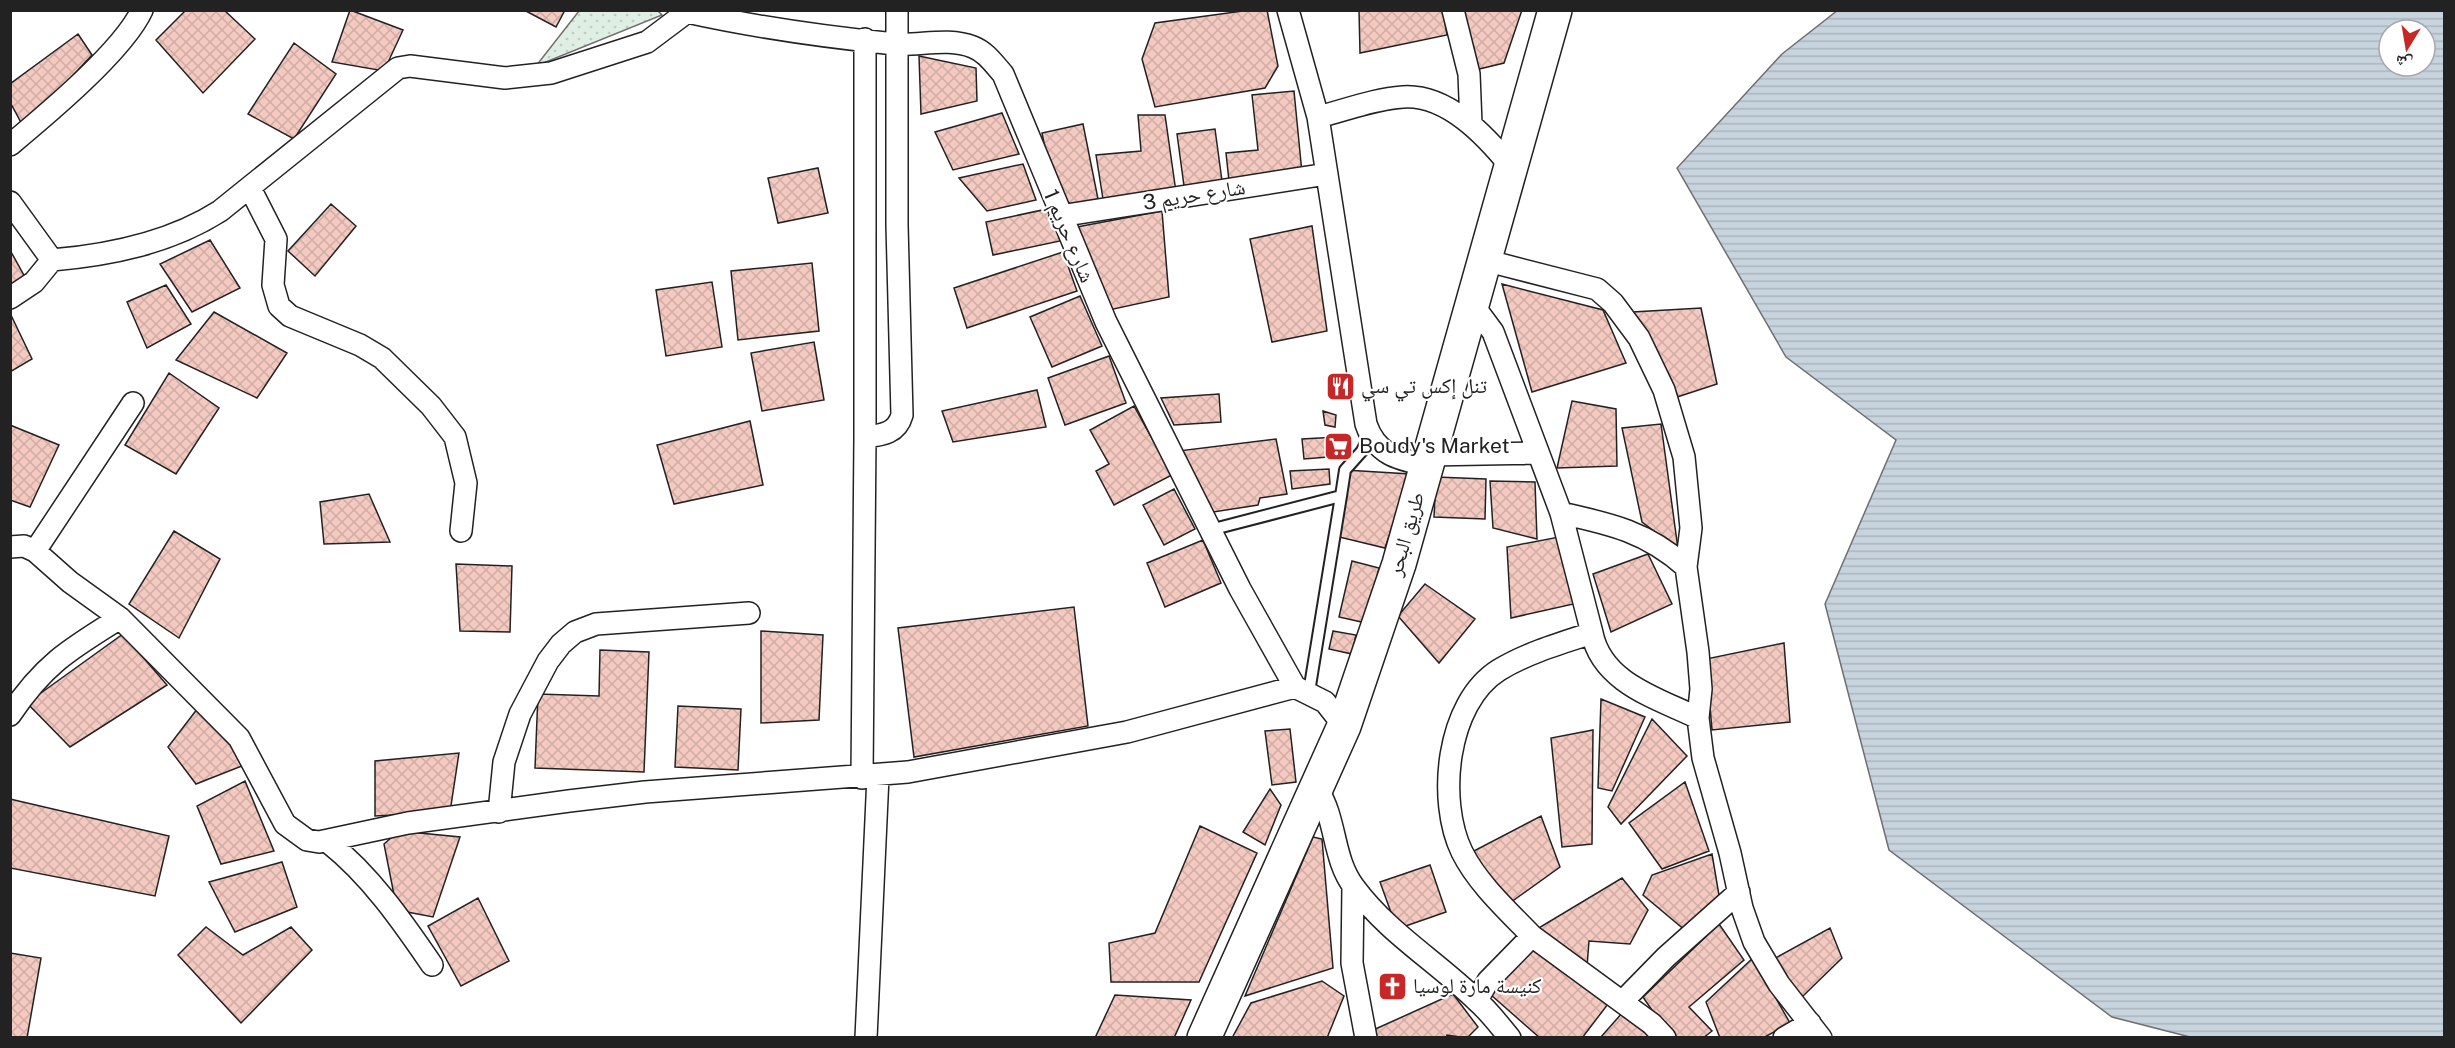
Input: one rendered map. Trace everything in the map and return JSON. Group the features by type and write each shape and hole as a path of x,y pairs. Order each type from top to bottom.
{"main road":[{"name":"طريق البحر","path":"1204,1038 1344,726 1399,564 1555,10"}],"street":[{"path":"10,146 126,35 142,10"},
{"path":"865,437 884,434 895,429 902,414 897,225 897,10"},
{"path":"1288,10 1318,117 1366,424 1370,435 1381,449 1393,458 1427,460 1536,453"},
{"path":"1453,10 1469,74 1471,124"},
{"path":"10,298 34,282 52,260 120,251 190,228 220,211 398,68 410,66 505,78 551,73 647,42 686,11"},
{"name":"شارع حريم 1","path":"686,11 779,29 897,44 961,44 983,52 993,62 1003,74 1060,216 1106,322 1210,530 1302,690"},
{"path":"865,39 865,437 870,777 866,1038"},
{"path":"1318,117 1405,97 1430,101 1471,124 1511,167"},
{"name":"شارع حريم 3","path":"1060,216 1327,174"},
{"path":"250,188 276,239 273,285 279,306 290,316 360,345 382,358 431,406 455,437 466,483 461,531"},
{"path":"10,202 52,260"},
{"path":"1484,260 1597,290 1613,303 1639,338 1664,390 1684,457 1690,528 1686,567 1701,689 1698,718 1707,777 1724,830 1754,942 1779,984 1815,1030 1784,1038"},
{"path":"1473,305 1493,332 1536,453 1561,513 1598,655 1620,679 1698,718"},
{"path":"35,551 133,403"},
{"path":"1561,513 1634,532 1653,541 1686,567"},
{"path":"10,547 24,546 35,551 70,582 120,618 239,738 285,824 307,840 328,842 359,832 408,823 645,792 870,777 1126,732 1302,690 1325,702 1344,726"},
{"path":"499,812 504,762 520,714 553,653 575,632 596,624 748,613"},
{"path":"10,715 33,682 51,663 120,618"},
{"path":"1592,633 1554,645 1499,670 1488,679 1468,703 1456,735 1451,760 1448,808 1459,845 1482,881 1532,936 1622,1002 1665,1038"},
{"path":"1317,789 1329,810 1343,870 1353,886 1374,912 1404,940 1477,1000 1510,1038"},
{"path":"328,842 350,859 363,874 402,922 432,965"},
{"path":"1353,886 1352,963 1366,1038"},
{"path":"1622,1002 1666,957 1739,892"},
{"path":"1477,1000 1488,981 1532,936"}],"lane":[{"path":"1302,690 1345,470 1362,451 1370,435"},
{"path":"1210,530 1341,496"}],"green space":[{"path":"579,11 658,11 662,15 536,66"}],"shaded area":[{"path":"1838,10 2444,11 2444,1037 2190,1037 2112,1017 1889,850 1825,604 1896,440 1786,357 1677,168 1782,54"}],"building":[{"path":"186,10 224,10 255,39 203,93 156,40"},
{"path":"350,10 403,30 384,71 332,62"},
{"path":"524,10 565,10 556,27"},
{"path":"1250,10 1267,10 1278,66 1265,88 1155,107 1142,59 1155,23"},
{"path":"1359,10 1443,10 1447,35 1360,53"},
{"path":"1462,10 1522,10 1504,63 1475,70"},
{"path":"78,34 92,55 24,128 10,102 10,84"},
{"path":"294,43 336,74 294,139 248,114"},
{"path":"919,56 976,68 977,101 921,114"},
{"path":"1294,91 1302,173 1229,181 1226,153 1258,150 1252,95"},
{"path":"1002,113 1019,154 953,170 935,132"},
{"path":"1138,115 1165,115 1176,192 1103,199 1096,155 1141,151"},
{"path":"1083,124 1098,199 1057,207 1042,133"},
{"path":"1215,129 1222,181 1184,186 1177,134"},
{"path":"1023,164 1036,200 987,211 959,178"},
{"path":"818,168 828,213 778,223 768,178"},
{"path":"331,204 356,226 315,276 288,251"},
{"path":"1052,208 1060,241 993,255 986,222"},
{"path":"1162,211 1169,297 1109,310 1066,229"},
{"path":"1312,226 1327,331 1272,342 1250,239"},
{"path":"210,240 240,288 192,312 160,264"},
{"path":"10,250 26,279 10,288"},
{"path":"1063,252 1077,291 967,328 954,288"},
{"path":"812,263 819,331 738,340 731,271"},
{"path":"712,282 722,347 666,356 656,290"},
{"path":"1502,284 1603,310 1626,363 1532,392"},
{"path":"166,285 191,324 147,348 127,302"},
{"path":"1080,296 1102,346 1052,367 1030,317"},
{"path":"1701,308 1717,384 1674,398 1633,312"},
{"path":"214,312 287,353 257,398 176,360"},
{"path":"10,313 32,359 10,372"},
{"path":"814,342 824,400 762,411 751,353"},
{"path":"1109,356 1126,403 1065,425 1048,378"},
{"path":"169,373 219,408 176,474 125,445"},
{"path":"1037,390 1046,427 953,442 942,411"},
{"path":"1219,394 1221,422 1174,425 1161,398"},
{"path":"1572,401 1616,409 1617,466 1557,468"},
{"path":"1134,406 1172,475 1114,505 1096,471 1109,464 1090,430"},
{"path":"1323,411 1336,415 1335,427 1325,425"},
{"path":"750,421 763,485 674,504 657,445"},
{"path":"1661,424 1678,549 1642,522 1622,428"},
{"path":"10,425 59,445 30,507 10,500"},
{"path":"1337,437 1340,456 1304,459 1302,439"},
{"path":"1276,439 1287,494 1260,498 1258,505 1207,513 1178,451"},
{"path":"1329,469 1330,484 1292,489 1290,471"},
{"path":"1345,470 1410,474 1385,548 1335,536"},
{"path":"1436,477 1486,479 1485,519 1434,517"},
{"path":"1490,481 1535,482 1537,539 1493,528"},
{"path":"1174,489 1195,529 1164,545 1143,505"},
{"path":"369,494 390,542 324,544 320,502"},
{"path":"174,531 220,559 179,638 129,604"},
{"path":"1559,537 1578,603 1511,618 1507,547"},
{"path":"1203,540 1221,583 1165,607 1147,563"},
{"path":"1648,554 1672,604 1611,632 1593,574"},
{"path":"1352,561 1379,568 1366,623 1339,617"},
{"path":"456,564 512,566 510,632 460,631"},
{"path":"1425,584 1475,619 1439,663 1398,616"},
{"path":"1074,607 1088,726 914,757 898,628"},
{"path":"761,631 823,635 819,720 761,723"},
{"path":"1333,631 1356,635 1352,654 1329,649"},
{"path":"123,634 167,685 70,747 27,703"},
{"path":"1784,643 1790,722 1712,730 1706,659"},
{"path":"600,650 649,652 644,772 535,768 538,694 599,696"},
{"path":"1601,699 1645,717 1612,791 1598,788"},
{"path":"678,706 741,709 738,770 675,767"},
{"path":"198,708 247,764 196,784 168,747"},
{"path":"1652,719 1687,756 1621,824 1608,807"},
{"path":"1290,729 1296,782 1272,785 1265,731"},
{"path":"1593,730 1592,844 1562,847 1551,738"},
{"path":"459,753 450,812 375,816 375,761"},
{"path":"245,781 274,851 221,864 197,806"},
{"path":"1685,782 1709,851 1662,869 1629,823"},
{"path":"1270,789 1281,805 1265,845 1243,832"},
{"path":"10,799 169,836 155,896 10,868"},
{"path":"1541,816 1560,867 1507,905 1470,853"},
{"path":"1200,826 1257,853 1199,982 1111,982 1109,943 1155,933"},
{"path":"399,831 460,837 433,917 397,910 384,844"},
{"path":"1313,837 1322,839 1333,968 1245,996"},
{"path":"1712,854 1720,901 1686,931 1643,895 1652,875"},
{"path":"282,862 297,907 235,932 209,882"},
{"path":"1430,865 1446,912 1397,929 1380,882"},
{"path":"1622,878 1648,910 1630,944 1589,941 1587,967 1532,932"},
{"path":"478,898 509,961 461,986 428,926"},
{"path":"1719,924 1744,960 1689,1007 1712,1031 1703,1038 1671,1038 1643,997"},
{"path":"206,927 243,955 291,927 312,950 241,1023 178,955"},
{"path":"1830,928 1842,958 1801,998 1770,961"},
{"path":"1532,946 1608,1004 1582,1038 1540,1038 1491,995"},
{"path":"10,953 41,958 27,1038 10,1038"},
{"path":"1753,958 1790,1023 1763,1038 1720,1038 1706,1002"},
{"path":"1322,981 1344,996 1327,1038 1232,1038 1251,1003"},
{"path":"1453,994 1478,1027 1467,1038 1447,1035 1446,1038 1373,1038 1371,1031"},
{"path":"1115,995 1191,1000 1174,1038 1095,1038"},
{"path":"1623,1012 1653,1038 1600,1038"}],"place":[{"name":"تنل إكس تي سي","path":"1340,386"},
{"name":"Boudy's Market","path":"1338,446"},
{"name":"كنيسة مارة لوسيا","path":"1392,986"}]}
